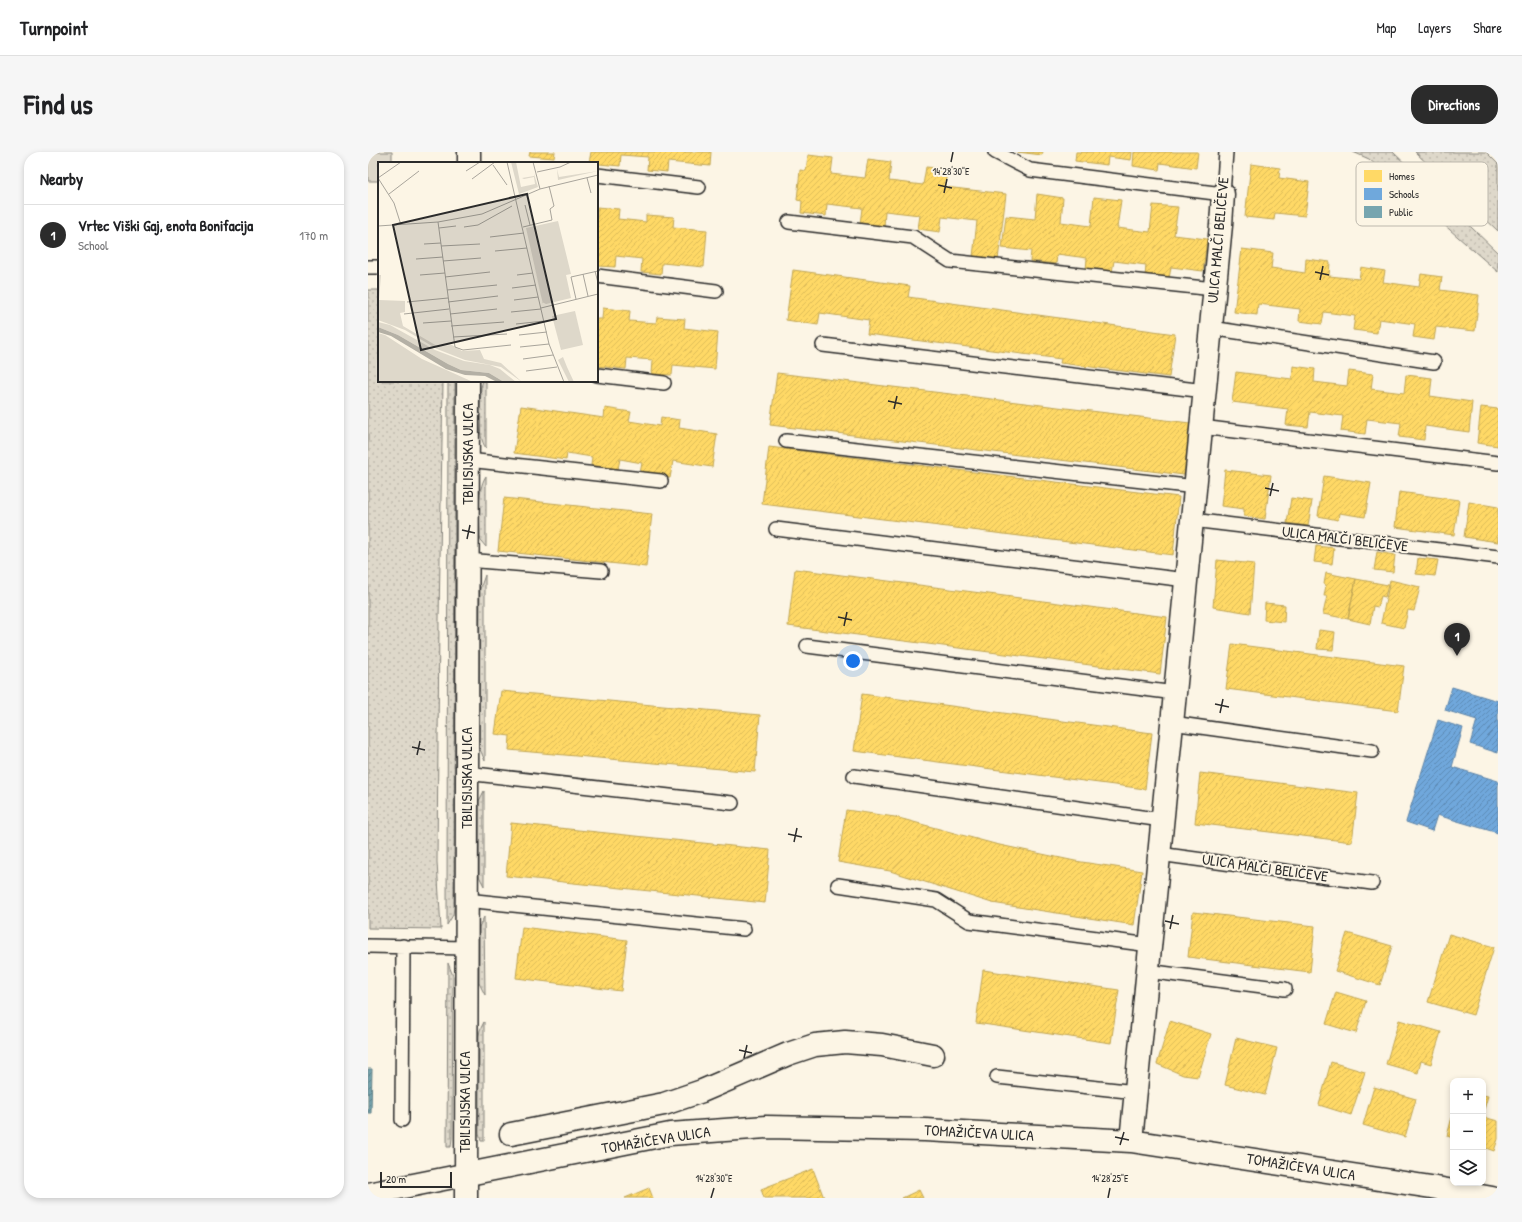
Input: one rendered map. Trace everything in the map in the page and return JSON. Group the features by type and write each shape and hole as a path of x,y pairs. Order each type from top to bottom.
{"street":[{"name":"ULICA MALČI BELIČEVE","path":"1130,1141 1196,487 1221,225 1222,194"},
{"name":"TBILISIJSKA ULICA","path":"466,1198 468,382"},
{"path":"512,1134 664,1104 702,1091 788,1054 815,1045 845,1042 882,1045 932,1055"},
{"path":"664,1104 670,1134"},
{"name":"TOMAŽIČEVA ULICA","path":"465,1175 670,1134 774,1127 925,1130 1130,1141 1431,1192 1492,1198"},
{"name":"TBILISIJSKA ULICA","path":"368,1194 465,1175"}],"lane":[{"path":"995,152 1030,170 1222,194"},
{"name":"ULICA MALČI BELIČEVE","path":"1222,194 1226,152"},
{"path":"598,176 699,186"},
{"path":"789,222 913,237 950,261 1214,289"},
{"path":"598,276 716,291"},
{"path":"1211,328 1434,362"},
{"path":"823,345 1205,391"},
{"path":"598,375 664,383"},
{"path":"1201,428 1498,463"},
{"path":"786,441 1196,487"},
{"path":"468,460 661,481"},
{"name":"ULICA MALČI BELIČEVE","path":"1192,520 1498,557"},
{"path":"776,529 1186,580"},
{"path":"467,560 601,571"},
{"path":"807,646 1175,693"},
{"path":"1172,723 1372,751"},
{"path":"466,773 732,803"},
{"path":"854,776 1162,820"},
{"name":"ULICA MALČI BELIČEVE","path":"1159,854 1372,883"},
{"path":"838,885 936,900 969,921 1150,945"},
{"path":"466,900 744,929"},
{"path":"368,946 466,948"},
{"path":"402,1120 403,946"},
{"path":"1148,971 1285,989"},
{"path":"997,1077 1136,1092"}],"shaded area":[{"path":"368,152 392,152 392,162 378,162 378,181 368,181"},
{"path":"1353,152 1393,152 1403,162 1372,162"},
{"path":"1415,152 1486,152 1498,164 1498,231 1488,221 1488,162 1426,162"},
{"path":"1445,226 1470,226 1498,253 1498,272"},
{"path":"368,290 378,290 378,382 443,382 437,862 441,929 368,928"},
{"path":"448,382 455,382 454,907 453,915 447,925"},
{"path":"483,382 486,382 486,448 481,435 480,427 481,387"},
{"path":"486,476 486,547 481,541 480,537 479,506 481,489"},
{"path":"485,575 485,761 479,747 480,589"},
{"path":"484,791 484,886 479,876 479,801"},
{"path":"484,917 485,995 479,983 479,927"},
{"path":"448,963 453,976 451,1147 447,1147"},
{"path":"484,1022 484,1141 481,1141 479,1134 479,1036"}],"building: Homes":[{"path":"530,152 555,152 554,158 529,156"},
{"path":"591,152 711,152 710,166 668,162 667,172 647,170 648,157 621,155 620,166 589,162"},
{"path":"1017,152 1043,152 1042,155"},
{"path":"1076,152 1132,152 1131,160 1108,157 1107,165 1075,161"},
{"path":"1134,152 1198,152 1196,168 1160,163 1159,170 1133,166"},
{"path":"808,155 833,158 831,174 865,178 868,159 891,162 889,181 923,185 926,167 947,169 945,187 1006,194 998,260 973,257 977,221 942,217 940,232 918,229 920,215 885,211 884,227 860,224 862,208 827,204 826,216 801,213 802,201 797,200 800,170 806,171"},
{"path":"1251,164 1280,168 1279,178 1309,182 1305,216 1275,213 1274,220 1245,217"},
{"path":"1037,194 1063,198 1061,222 1091,226 1094,197 1121,200 1117,228 1150,232 1153,205 1178,207 1174,235 1207,239 1203,271 1171,267 1169,279 1145,277 1146,265 1114,261 1112,272 1086,270 1087,258 1057,254 1056,264 1030,261 1031,251 1002,248 1006,216 1035,219"},
{"path":"598,207 619,209 618,219 646,222 646,215 674,217 673,227 707,230 704,267 662,263 661,274 641,272 642,259 616,256 615,267 598,266"},
{"path":"1242,249 1273,253 1271,268 1305,273 1306,259 1330,262 1329,276 1359,279 1361,267 1385,271 1383,282 1419,287 1421,274 1442,277 1440,290 1479,295 1475,331 1436,327 1434,340 1413,337 1415,324 1379,319 1377,333 1353,330 1355,316 1324,312 1322,324 1299,321 1300,309 1258,304 1257,315 1234,312"},
{"path":"793,270 910,286 908,297 1175,334 1169,377 1060,363 1061,359 867,334 869,320 820,313 818,325 786,320"},
{"path":"603,308 630,311 629,321 656,323 657,317 685,319 684,328 718,332 715,369 673,365 672,375 652,374 653,360 627,358 626,369 598,366 598,319 602,319"},
{"path":"1293,366 1315,369 1314,382 1347,386 1349,371 1373,374 1371,389 1404,393 1406,375 1432,378 1430,396 1472,402 1469,432 1425,426 1424,440 1399,437 1401,423 1367,419 1365,434 1341,431 1343,416 1310,412 1308,427 1286,425 1288,409 1232,402 1236,372 1292,379"},
{"path":"777,373 1190,423 1184,475 770,425"},
{"path":"521,406 604,418 605,408 631,412 629,421 660,426 661,417 680,420 679,428 717,434 712,467 673,461 670,478 640,473 642,463 620,459 618,469 591,465 592,457 567,453 566,460 514,453"},
{"path":"1481,407 1498,409 1498,446 1477,443"},
{"path":"769,447 1179,497 1173,555 762,504"},
{"path":"1225,470 1271,475 1265,519 1244,516 1244,509 1221,506"},
{"path":"1324,476 1371,483 1365,517 1339,513 1338,520 1318,516"},
{"path":"1399,492 1459,500 1454,535 1395,527"},
{"path":"504,498 652,514 646,567 498,551"},
{"path":"1291,498 1312,501 1308,526 1287,523"},
{"path":"1469,502 1498,507 1498,542 1464,537"},
{"path":"1316,546 1334,548 1332,564 1314,562"},
{"path":"1377,552 1395,555 1393,572 1374,570"},
{"path":"1418,558 1438,560 1435,576 1416,574"},
{"path":"1217,560 1254,564 1250,613 1213,607"},
{"path":"795,569 1167,617 1160,674 788,626"},
{"path":"1326,573 1356,579 1348,619 1323,614 1327,596 1324,596"},
{"path":"1356,579 1388,585 1385,597 1381,596 1378,607 1373,606 1370,624 1348,619"},
{"path":"1390,580 1420,587 1414,611 1408,610 1404,628 1381,623"},
{"path":"1265,603 1285,605 1284,622 1264,620"},
{"path":"1319,630 1335,632 1333,650 1317,649"},
{"path":"1232,644 1404,666 1398,711 1226,689"},
{"path":"501,691 760,715 755,772 509,750 510,736 495,734"},
{"path":"862,694 1152,733 1145,789 854,751"},
{"path":"1200,773 1358,793 1352,842 1195,823"},
{"path":"846,810 895,817 995,844 1075,861 1142,871 1134,925 992,903 890,871 838,862"},
{"path":"511,823 770,850 765,903 506,876"},
{"path":"1193,912 1315,926 1310,972 1188,957"},
{"path":"522,927 627,940 621,991 516,978"},
{"path":"1347,933 1392,946 1380,985 1335,971"},
{"path":"1449,934 1494,947 1473,1015 1428,1002"},
{"path":"983,970 1119,990 1111,1043 976,1023"},
{"path":"1336,992 1366,1001 1356,1033 1326,1024"},
{"path":"1399,1020 1441,1032 1431,1064 1421,1061 1418,1073 1386,1064"},
{"path":"1170,1021 1211,1034 1198,1077 1183,1075 1157,1064"},
{"path":"1236,1038 1277,1048 1265,1095 1225,1085"},
{"path":"1331,1062 1365,1072 1351,1115 1319,1105"},
{"path":"1374,1087 1416,1099 1405,1137 1363,1125"},
{"path":"1486,1118 1498,1121 1498,1139 1494,1151 1486,1148"},
{"path":"1450,1124 1450,1137 1447,1136"},
{"path":"813,1169 824,1198 764,1198 761,1189"},
{"path":"649,1188 653,1198 625,1198"},
{"path":"919,1190 923,1198 902,1198"}],"building: Schools":[{"path":"1452,687 1498,701 1498,753 1470,744 1477,720 1445,710"},
{"path":"1438,720 1463,728 1452,767 1498,781 1498,833 1437,815 1432,831 1406,822"}],"building: Public":[{"path":"368,1069 372,1069 371,1113 368,1113"}],"place":[{"name":"Vrtec Viški Gaj, enota Bonifacija","path":"1457,656"}]}
